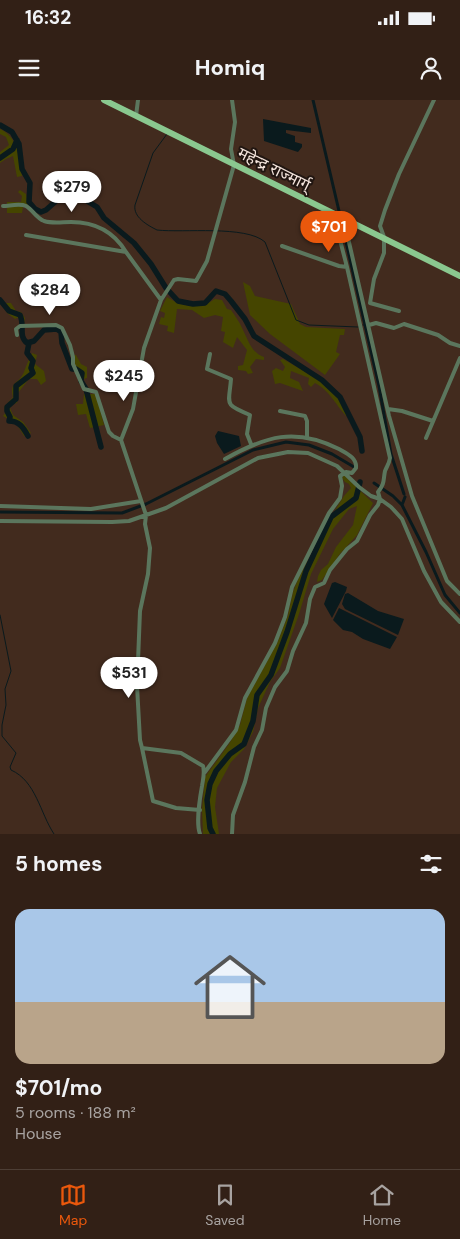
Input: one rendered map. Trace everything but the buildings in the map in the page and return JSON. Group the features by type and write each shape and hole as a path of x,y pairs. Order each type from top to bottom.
{"highway":[{"name":"महेन्द्र राज्मार्ग्","path":"104,100 460,276"}],"street":[{"path":"136,116 138,100"},
{"path":"200,810 176,808 153,801 140,740 137,686 141,603 148,574 150,548 145,514 121,440 133,409 144,348 161,300 172,284 178,279 196,281 207,261 234,165 231,149 235,122 232,100"},
{"path":"400,312 370,303 374,279 384,253 384,237 380,226 393,188 434,100"},
{"path":"3,206 22,205 27,207 36,217 46,222 76,222 104,229 120,242 161,300"},
{"path":"232,834 233,815 245,782 254,748 262,730 266,708 275,686 287,671 293,651 306,623 310,599 315,587 324,583 330,570 347,549 358,541 370,515 378,505 380,499 378,492 383,486 390,458 333,213"},
{"path":"346,219 349,224 348,238 388,408 412,496 447,581 460,594"},
{"path":"26,236 126,252"},
{"path":"282,246 339,266 347,267"},
{"path":"369,325 376,323 394,328 404,324 438,334 450,343 460,346"},
{"path":"18,335 16,329 23,326 56,325 62,328 72,353 72,364 87,391 94,391 98,394 109,432 121,440"},
{"path":"210,354 207,369 231,379 229,402 236,411 250,415 247,434 252,444"},
{"path":"426,438 460,358"},
{"path":"388,408 433,421"},
{"path":"280,411 305,416 307,421 307,438"},
{"path":"200,834 201,788 205,772 236,730 245,698 275,643 285,617 292,587 329,512 340,498 342,486 340,476 345,473 352,473 356,468 356,463 351,456 334,447 307,438 282,437 269,439 252,444 225,458"},
{"path":"0,521 129,521 166,508 258,458 276,453 308,453 336,466 371,496 380,499 391,507 402,519 424,571 441,602 460,622"},
{"path":"0,506 91,509 142,503"},
{"path":"142,748 181,753 203,766 205,772"}],"shaded area":[{"path":"263,119 311,128 311,133 286,130 286,133 295,136 295,142 302,144 298,152 264,141"},
{"path":"0,129 15,143 22,176 17,177 13,156 0,163 0,152 9,145 6,137 0,134"},
{"path":"20,190 26,194 30,205 23,207 22,213 7,213 7,202 21,202 22,196 18,192"},
{"path":"243,282 250,286 255,296 291,304 300,324 306,327 345,329 344,335 340,335 336,352 340,354 325,375 270,334 250,315"},
{"path":"167,297 191,306 203,305 215,299 222,300 238,321 253,349 264,357 264,360 256,359 250,367 253,373 248,374 246,371 238,370 238,366 243,365 247,350 237,337 233,348 223,342 225,332 221,331 223,317 215,315 204,318 192,310 177,309 174,333 167,331 168,326 159,324 161,317 164,318 165,313 160,311"},
{"path":"3,303 11,303 16,311 21,312 25,318 24,323 21,324 19,317 15,319 7,313"},
{"path":"32,353 37,355 35,364 44,371 46,381 41,385 37,379 29,379 18,393 17,403 12,404 10,408 13,415 23,422 31,433 24,436 16,423 3,416 6,412 4,407 13,397 13,385 22,376"},
{"path":"74,355 76,355 81,364 87,367 87,378 80,380 74,364"},
{"path":"283,359 334,388 347,412 346,416 320,386 315,383 311,387 308,384 309,378 291,371 290,378 299,382 303,391 280,383 275,384 272,371 276,368 283,371 285,367 280,360"},
{"path":"84,394 96,394 104,425 90,428 86,414 78,415 76,404 83,404"},
{"path":"218,431 239,436 241,446 224,454 215,436"},
{"path":"344,475 373,503 357,535 339,555 322,580 317,582 321,570 328,564 336,547 353,525 357,506 349,509 333,529 311,574 280,668 270,682 258,708 253,732 244,749 231,762 217,788 215,807 219,834 203,834 202,809 205,777 240,725 247,698 278,641 288,615 298,579 337,507 351,488 342,478"},
{"path":"335,582 347,587 332,618 324,604 332,583"},
{"path":"348,593 378,611 404,619 398,635 345,609 342,604 345,594"},
{"path":"339,608 397,637 390,649 363,639 352,632 343,630 333,620"}],"waterway":[{"path":"313,100 339,211"},
{"path":"0,125 12,132 19,144 22,169 30,183 29,202 35,209 41,212 46,210 64,194 77,195 97,207 104,218 134,243 151,264 166,288 178,301 193,304 205,303 216,291 225,294 245,319 254,336 322,380 340,397 360,437 362,451"},
{"path":"167,134 153,153 135,205 138,217 157,230 244,233 256,237 265,242 296,320 309,325 358,327"},
{"path":"0,158 13,149 17,140"},
{"path":"341,220 379,386 391,454 404,494"},
{"path":"0,300 9,311 20,315 22,334 27,343 34,341 44,330 57,329 61,332 62,343 72,369 74,369"},
{"path":"28,436 20,425 9,421 10,417 7,407 16,399 16,386 33,373 31,368 33,361 27,353 29,343"},
{"path":"76,369 82,373 81,381 86,389 101,447"},
{"path":"0,512 122,513 146,504 253,450 286,442 309,445 332,454 354,467"},
{"path":"213,834 210,828 207,800 210,784 216,771 230,754 244,744 253,721 257,695 271,675 306,571 331,517 356,498 360,482"},
{"path":"374,483 393,496 402,505 445,595 460,613"},
{"path":"402,505 405,497"},
{"path":"0,615 11,671 5,689 6,705 2,736 16,753 10,767 11,770 19,775 32,790 54,834"}]}
